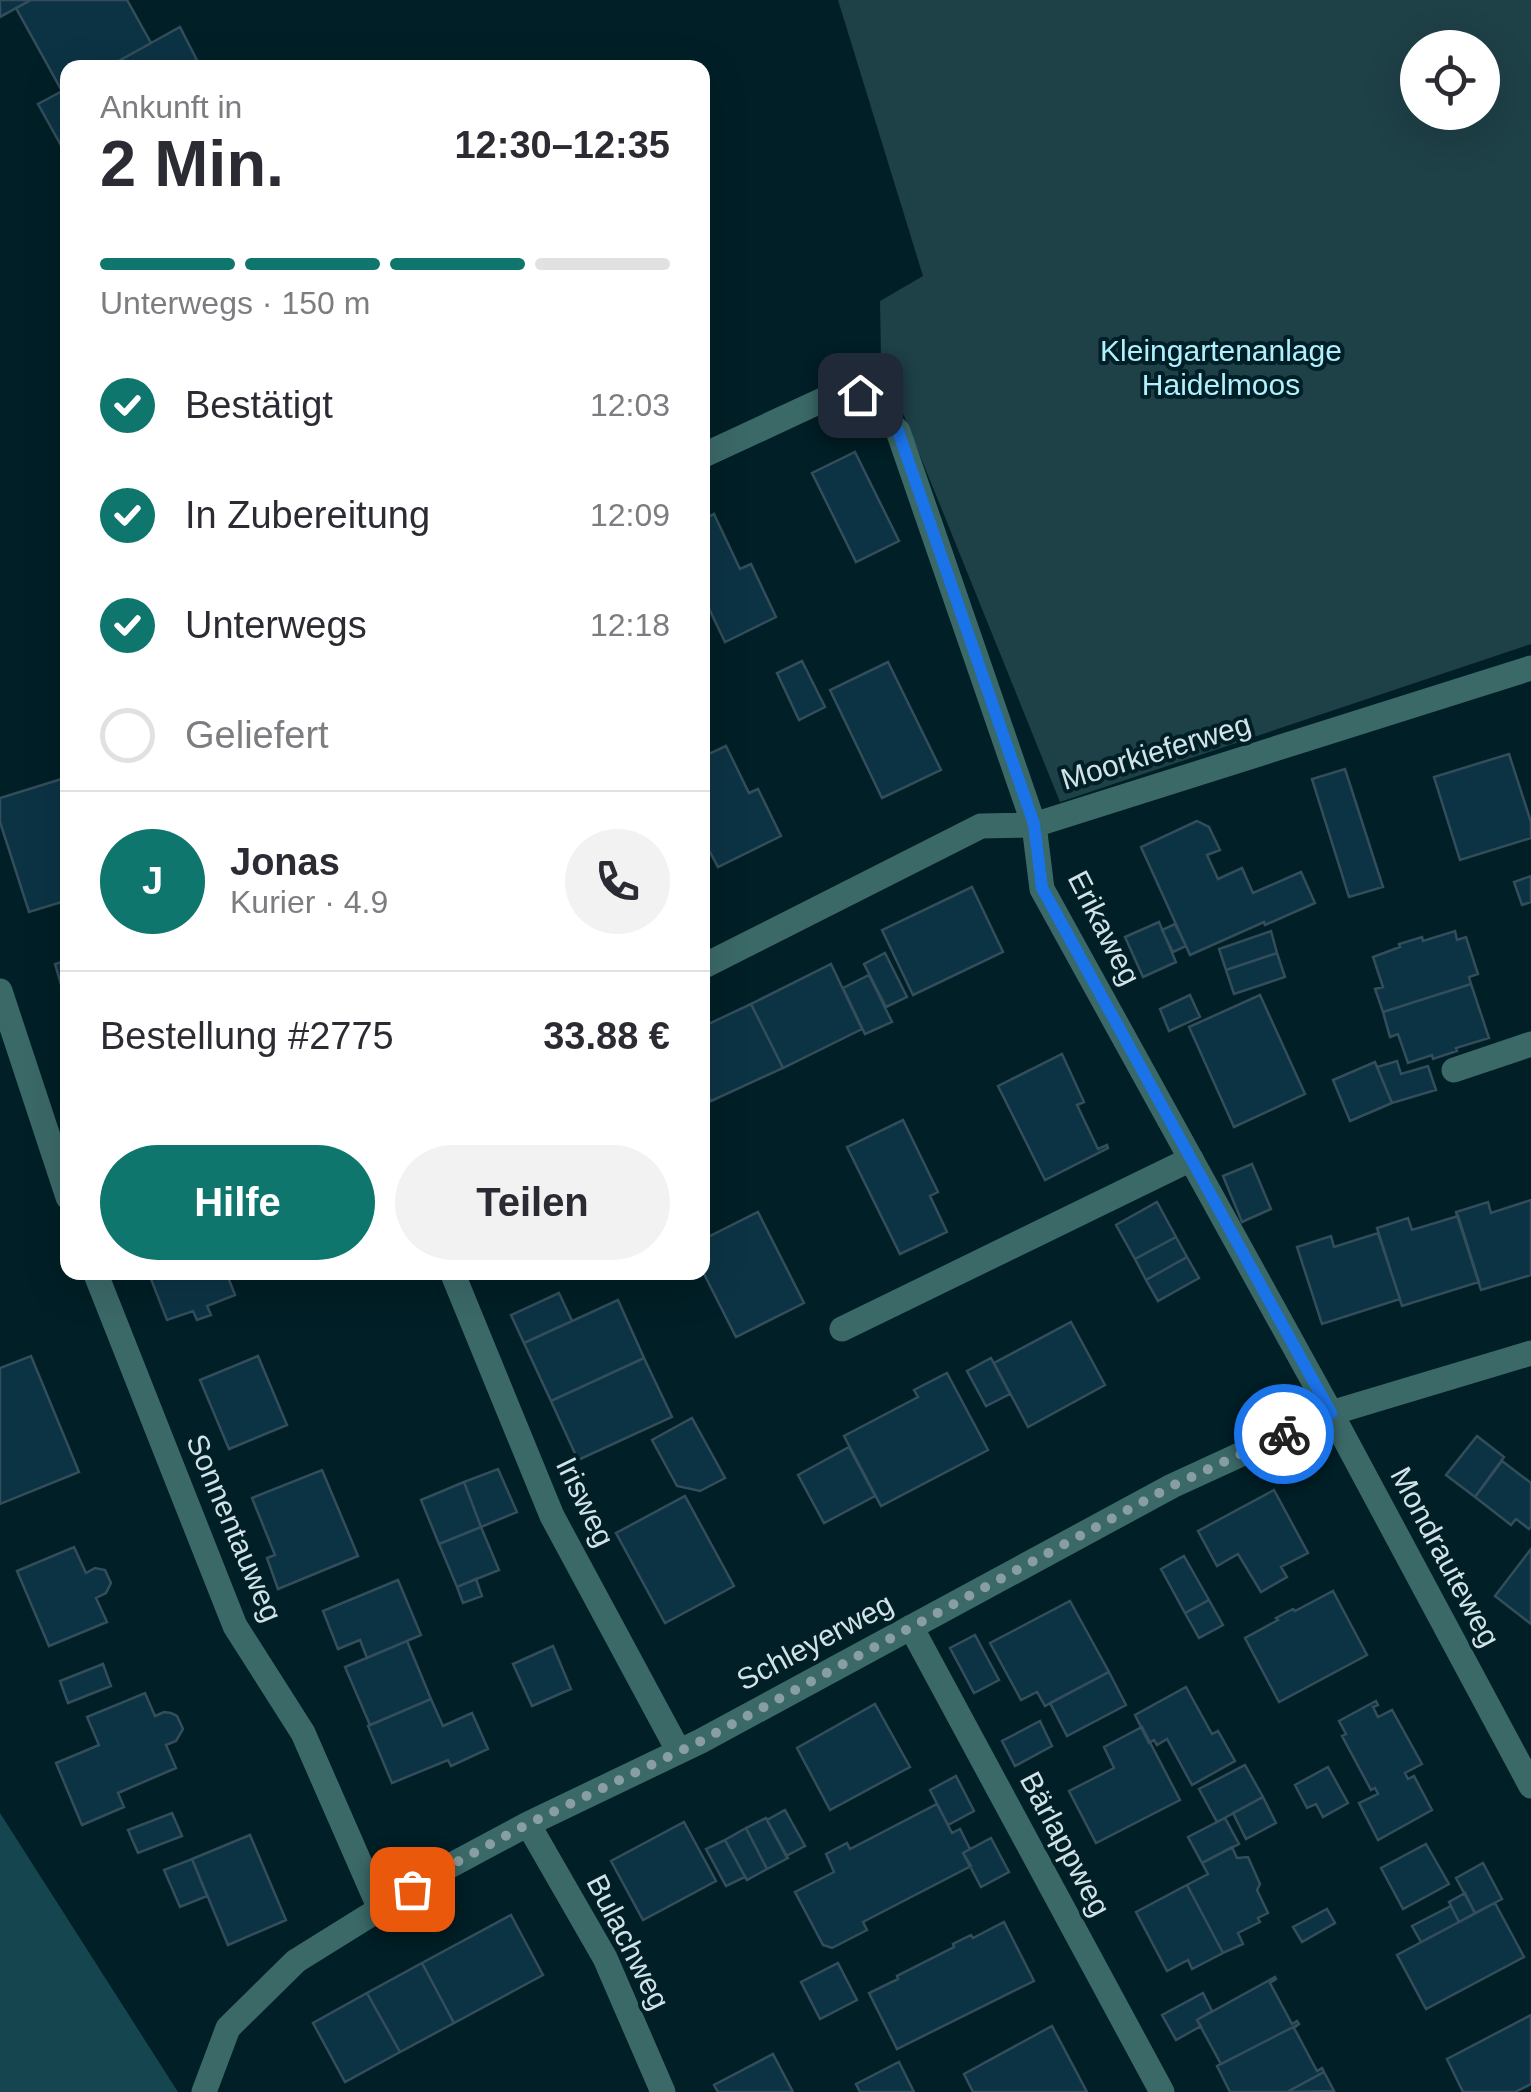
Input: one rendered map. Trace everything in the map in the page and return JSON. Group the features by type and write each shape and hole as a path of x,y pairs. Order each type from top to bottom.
{"street":[{"name":"Erikaweg","path":"710,452 829,397 860,395 898,431 1034,824 1042,888 1331,1413"},
{"name":"Moorkieferweg","path":"710,962 981,826 1034,824 1531,668"},
{"path":"0,990 60,1174"},
{"path":"1454,1070 1531,1044"},
{"path":"842,1328 1191,1159"},
{"name":"Sonnentauweg","path":"98,1280 235,1626 303,1733 380,1909"},
{"name":"Irisweg","path":"455,1280 552,1516 678,1750"},
{"name":"Schleyerweg","path":"204,2092 228,2028 296,1962 444,1869 701,1741 1172,1486 1331,1413 1531,1353"},
{"name":"Mondrauteweg","path":"1331,1413 1531,1786"},
{"name":"Bärlappweg","path":"911,1628 1162,2092"},
{"name":"Bulachweg","path":"528,1824 606,1958 662,2092"}],"green space":[{"name":"Kleingartenanlage Haidelmoos","path":"838,0 1531,0 1531,644 1060,802 881,359 880,301 923,276"}],"shaded area":[{"path":"0,1813 178,2092 0,2092"}],"building":[{"path":"0,0 31,0 0,17"},
{"path":"31,0 127,0 151,43 120,60 60,60 60,87 16,8"},
{"path":"180,27 197,60 120,60"},
{"path":"60,92 60,144 38,104"},
{"path":"855,452 899,541 856,562 812,473"},
{"path":"714,514 740,569 751,564 776,617 725,642 710,611 710,516"},
{"path":"802,661 825,707 799,720 777,673"},
{"path":"888,662 941,770 882,798 830,690"},
{"path":"726,746 749,793 758,789 781,836 718,867 710,852 710,753"},
{"path":"1509,754 1531,822 1531,838 1460,860 1434,777"},
{"path":"1345,769 1383,887 1349,897 1312,779"},
{"path":"60,779 60,902 29,912 0,822 0,798"},
{"path":"1197,821 1209,827 1220,850 1207,855 1218,879 1242,868 1253,893 1301,872 1315,903 1190,955 1141,847"},
{"path":"1531,876 1531,902 1522,905 1514,882"},
{"path":"972,887 1003,952 913,995 882,930"},
{"path":"1159,922 1176,962 1143,977 1125,937"},
{"path":"1175,924 1186,946 1173,952 1162,930"},
{"path":"1271,931 1277,953 1226,970 1219,949"},
{"path":"1455,931 1457,940 1466,937 1478,974 1469,977 1471,984 1383,1012 1375,989 1383,987 1373,957 1400,947 1399,944"},
{"path":"885,953 907,997 886,1007 864,964"},
{"path":"1277,953 1285,977 1234,994 1226,970"},
{"path":"831,964 862,1029 783,1068 751,1004"},
{"path":"869,975 892,1022 865,1034 843,988"},
{"path":"1471,984 1489,1038 1433,1059 1432,1055 1408,1063 1398,1034 1390,1037 1383,1012"},
{"path":"1190,995 1200,1017 1169,1031 1160,1009"},
{"path":"1260,995 1305,1094 1234,1127 1189,1027"},
{"path":"751,1004 783,1068 711,1101 710,1023"},
{"path":"1062,1054 1084,1102 1077,1105 1098,1149 1107,1145 1108,1148 1045,1180 998,1086"},
{"path":"1397,1061 1401,1074 1428,1066 1436,1090 1392,1103 1377,1067"},
{"path":"1375,1062 1392,1103 1350,1121 1333,1080"},
{"path":"903,1120 938,1192 930,1196 947,1232 900,1254 847,1147"},
{"path":"1252,1164 1271,1209 1242,1222 1223,1176"},
{"path":"1531,1200 1531,1275 1481,1290 1456,1212 1488,1202 1491,1213"},
{"path":"1157,1202 1176,1237 1135,1259 1116,1225"},
{"path":"758,1212 804,1303 736,1337 707,1280 710,1236"},
{"path":"1458,1216 1479,1282 1402,1306 1377,1228 1408,1218 1412,1230"},
{"path":"1378,1233 1400,1299 1322,1324 1297,1247 1331,1236 1334,1247"},
{"path":"1176,1237 1187,1257 1146,1280 1135,1259"},
{"path":"1187,1257 1199,1278 1158,1301 1146,1280"},
{"path":"151,1280 229,1280 235,1295 207,1306 211,1315 197,1320 193,1311 167,1320"},
{"path":"559,1293 572,1321 524,1343 511,1315"},
{"path":"618,1300 644,1358 551,1401 524,1343"},
{"path":"1071,1322 1105,1385 1028,1427 994,1363"},
{"path":"31,1356 79,1472 0,1504 0,1368"},
{"path":"258,1356 287,1425 229,1449 200,1380"},
{"path":"644,1358 672,1417 578,1460 551,1401"},
{"path":"991,1358 1010,1394 986,1406 967,1371"},
{"path":"947,1373 988,1450 881,1506 844,1436 918,1397 914,1390"},
{"path":"692,1418 725,1478 700,1491 677,1486 652,1440"},
{"path":"1477,1436 1504,1457 1475,1497 1446,1475"},
{"path":"849,1447 875,1496 824,1523 798,1475"},
{"path":"1502,1461 1531,1483 1529,1529 1516,1519 1511,1525 1475,1497"},
{"path":"498,1469 517,1512 481,1527 464,1482"},
{"path":"322,1470 358,1556 278,1589 267,1558 275,1555 252,1498"},
{"path":"464,1482 481,1527 439,1544 421,1500"},
{"path":"1274,1490 1308,1553 1281,1567 1287,1577 1261,1592 1238,1554 1217,1566 1198,1531"},
{"path":"685,1496 734,1586 665,1623 616,1533"},
{"path":"481,1527 499,1570 457,1587 439,1544"},
{"path":"74,1547 86,1573 95,1568 105,1570 111,1583 106,1593 96,1598 107,1622 49,1646 17,1571"},
{"path":"1531,1549 1531,1624 1495,1596"},
{"path":"1184,1556 1209,1600 1185,1613 1161,1569"},
{"path":"476,1579 482,1596 463,1603 457,1587"},
{"path":"398,1580 421,1635 367,1658 360,1640 338,1649 323,1611"},
{"path":"1333,1591 1367,1655 1279,1702 1245,1638 1276,1618"},
{"path":"1209,1600 1223,1625 1199,1638 1185,1613"},
{"path":"1070,1601 1109,1672 1045,1706 1037,1692 1021,1700 990,1643"},
{"path":"975,1635 999,1680 974,1693 950,1648"},
{"path":"407,1641 431,1699 370,1725 345,1667"},
{"path":"553,1646 571,1689 532,1706 513,1664"},
{"path":"103,1664 111,1686 68,1703 60,1681"},
{"path":"1109,1672 1126,1705 1067,1736 1050,1703"},
{"path":"1186,1687 1212,1734 1218,1731 1235,1761 1192,1785 1167,1739 1157,1745 1154,1740 1149,1743 1135,1715"},
{"path":"145,1693 155,1716 171,1713 183,1729 176,1741 166,1745 176,1768 118,1793 124,1807 82,1825 56,1763 99,1745 87,1717"},
{"path":"431,1699 443,1726 472,1713 488,1749 451,1766 448,1760 392,1783 368,1726"},
{"path":"1376,1701 1378,1705 1373,1707 1378,1717 1392,1710 1422,1764 1405,1773 1408,1779 1414,1776 1432,1810 1378,1840 1359,1803 1378,1794 1375,1788 1371,1790 1342,1736 1346,1734 1339,1721"},
{"path":"875,1704 910,1767 830,1810 797,1748"},
{"path":"1040,1721 1052,1746 1015,1766 1002,1741"},
{"path":"1142,1727 1180,1800 1096,1843 1069,1791 1114,1768 1104,1747"},
{"path":"1245,1765 1263,1797 1217,1822 1199,1789"},
{"path":"1328,1767 1348,1803 1323,1817 1316,1804 1307,1808 1295,1785"},
{"path":"956,1776 974,1811 948,1825 930,1790"},
{"path":"1263,1797 1276,1823 1246,1839 1233,1813"},
{"path":"937,1804 952,1833 960,1829 970,1849 963,1853 971,1866 863,1922 867,1930 832,1948 823,1945 795,1892 834,1872 826,1854 847,1843 850,1849"},
{"path":"785,1810 805,1846 786,1856 767,1820"},
{"path":"172,1813 182,1836 138,1853 128,1830"},
{"path":"766,1818 788,1858 767,1869 746,1828"},
{"path":"1225,1818 1239,1844 1202,1863 1188,1837"},
{"path":"684,1822 716,1881 643,1920 611,1861"},
{"path":"746,1828 767,1869 747,1880 725,1840"},
{"path":"250,1835 286,1920 228,1945 192,1859"},
{"path":"991,1838 1009,1872 981,1887 963,1853"},
{"path":"725,1840 745,1877 726,1886 706,1849"},
{"path":"1426,1844 1449,1884 1403,1909 1381,1868"},
{"path":"1232,1847 1237,1858 1248,1857 1268,1913 1258,1918 1260,1922 1238,1933 1243,1944 1223,1953 1187,1885 1208,1874 1202,1863"},
{"path":"192,1859 207,1896 180,1907 164,1870"},
{"path":"1483,1863 1502,1899 1475,1913 1456,1878"},
{"path":"1187,1885 1223,1953 1192,1969 1188,1960 1167,1971 1136,1912"},
{"path":"1465,1893 1475,1913 1459,1922 1449,1902"},
{"path":"1495,1903 1524,1957 1426,2009 1397,1955"},
{"path":"1451,1906 1459,1922 1421,1942 1412,1926"},
{"path":"1327,1909 1335,1923 1302,1942 1293,1927"},
{"path":"511,1915 543,1975 454,2023 422,1963"},
{"path":"1004,1922 1034,1981 897,2049 869,1993 954,1947 953,1944"},
{"path":"422,1963 454,2023 400,2052 367,1993"},
{"path":"838,1963 857,2000 820,2019 801,1982"},
{"path":"1275,1977 1270,1983 1292,2024 1299,2024 1221,2064 1197,2020"},
{"path":"367,1993 400,2052 345,2082 313,2023"},
{"path":"1203,1993 1212,2011 1197,2020 1201,2026 1176,2040 1162,2015"},
{"path":"1531,2015 1531,2084 1515,2092 1463,2092 1447,2059"},
{"path":"1299,2024 1294,2028 1317,2071 1322,2068 1324,2072 1287,2092 1230,2092 1217,2066"},
{"path":"1052,2026 1087,2092 973,2092 964,2074"},
{"path":"773,2054 793,2092 718,2092 714,2085"},
{"path":"899,2062 914,2092 860,2092 856,2084"},
{"path":"1324,2072 1334,2091 1287,2092"}],"way so far":[{"path":"412,1889 528,1824 701,1741 1172,1486 1284,1434"}],"route":[{"path":"860,395 898,431 1034,824 1042,888 1331,1413 1284,1434"}]}
